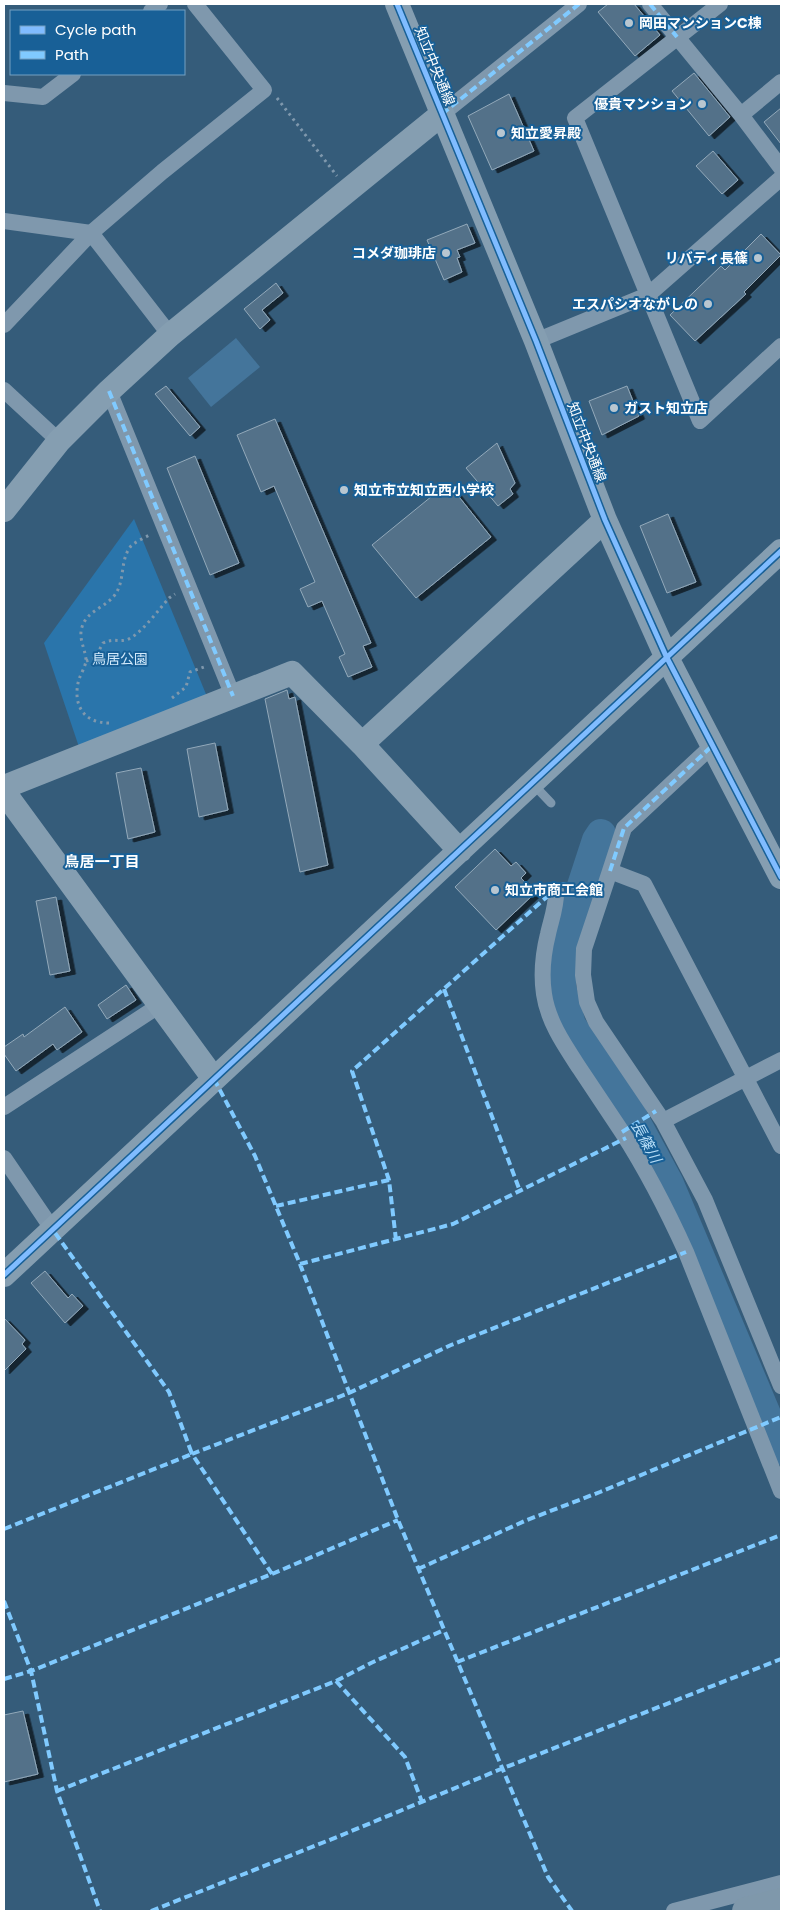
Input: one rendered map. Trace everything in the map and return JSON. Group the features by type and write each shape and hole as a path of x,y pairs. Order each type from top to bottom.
{"highway":[{"path":"746,1911 781,1902"}],"street":[{"path":"4,326 91,233 162,172 264,90 195,4"},
{"path":"4,510 59,441 109,391 170,335 579,4"},
{"path":"650,4 741,115 781,168"},
{"path":"720,4 575,118 700,421 781,346"},
{"name":"知立中央通線","path":"404,7 442,114 536,341 605,520 666,656 781,877"},
{"path":"4,93 44,98 72,75"},
{"path":"741,115 781,82"},
{"path":"536,341 648,295 781,178"},
{"path":"4,221 91,233 170,335"},
{"path":"4,390 59,441"},
{"path":"109,391 233,696"},
{"path":"362,744 605,520"},
{"path":"4,1275 460,851 666,656 781,551"},
{"path":"4,787 292,673 362,744 460,851"},
{"path":"713,745 624,828 584,949 583,975 586,1002 596,1022 663,1122 705,1200 781,1386"},
{"path":"4,792 214,1079"},
{"path":"610,871 644,884 781,1146"},
{"path":"556,890 557,899 542,968 544,995 551,1018 563,1044 653,1182 669,1215 781,1490"},
{"path":"4,1108 160,1005"},
{"path":"663,1122 781,1060"},
{"path":"4,1158 52,1230"},
{"path":"674,1911 703,1908 781,1883"}],"lane":[{"path":"532,783 551,803"}],"path":[{"path":"264,90 273,93 348,190"},
{"path":"111,722 99,723 87,717 79,707 76,694 86,661 81,640 82,627 89,615 114,597 120,586 125,556 132,545 163,527"},
{"path":"86,661 95,658 103,643 112,639 125,640 134,636 169,598 188,585"},
{"path":"170,700 186,687 190,672 219,663"}],"green space":[{"name":"鳥居公園","path":"134,519 208,699 79,747 44,643"}],"shaded area":[{"path":"236,338 260,367 211,407 188,378"}],"building":[{"name":"岡田マンションC棟","path":"608,4 634,4 660,35 635,56 598,12"},
{"name":"優貴マンション","path":"694,73 730,117 709,136 672,91"},
{"name":"知立愛昇殿","path":"509,94 534,151 492,170 468,116"},
{"path":"781,108 781,144 764,122"},
{"path":"713,151 738,180 722,194 696,166"},
{"name":"コメダ珈琲店","path":"467,224 475,243 457,250 460,257 457,258 462,272 444,280 427,240"},
{"name":"エスパシオながしの","path":"761,234 781,255 744,292 746,294 695,341 670,315 721,266 725,270"},
{"path":"276,283 283,293 262,310 270,320 260,329 244,309"},
{"path":"166,386 200,427 190,436 155,394"},
{"name":"ガスト知立店","path":"627,386 639,416 602,435 589,401"},
{"path":"275,419 371,643 363,646 372,667 348,677 339,657 345,654 322,601 308,607 300,589 315,582 274,486 261,492 237,435"},
{"path":"497,443 515,483 510,489 513,494 498,506 466,468"},
{"path":"195,456 239,563 210,575 167,468"},
{"path":"448,483 491,537 416,598 372,545"},
{"path":"668,514 696,582 667,593 640,526"},
{"path":"287,690 289,699 295,697 328,865 300,872 265,699"},
{"path":"215,743 228,810 199,817 187,749"},
{"path":"141,768 155,832 128,839 116,773"},
{"name":"知立市商工会館","path":"495,849 511,866 516,862 526,873 521,878 535,893 496,930 455,887"},
{"path":"56,897 70,971 50,975 36,901"},
{"path":"126,985 136,1000 107,1019 98,1005"},
{"path":"65,1007 82,1032 57,1050 53,1044 16,1071 4,1054 4,1047 23,1034 24,1037"},
{"path":"45,1271 68,1298 72,1294 83,1306 65,1323 31,1283"},
{"path":"4,1318 25,1340 22,1344 26,1349 4,1371"},
{"path":"23,1711 38,1774 4,1782 4,1715"}],"waterway":[{"name":"長篠川","path":"601,834 597,840 564,941 561,962 561,987 571,1025 630,1112 669,1184 781,1450"}],"marked path":[{"path":"442,114 579,4"},
{"path":"650,4 677,37"},
{"path":"109,391 233,696"},
{"path":"610,871 624,828 713,745"},
{"path":"396,1240 389,1180 352,1071 563,884 601,894"},
{"path":"444,989 520,1191"},
{"path":"214,1079 255,1156 300,1264 398,1520 548,1877 572,1911"},
{"path":"622,1132 656,1111"},
{"path":"300,1264 453,1224 626,1138"},
{"path":"276,1206 389,1180"},
{"path":"4,1529 192,1454 169,1392 53,1230"},
{"path":"272,1574 192,1454 349,1393 451,1345 686,1252"},
{"path":"418,1569 527,1520 781,1417"},
{"path":"4,1679 31,1671 272,1574 398,1520"},
{"path":"457,1662 781,1535"},
{"path":"4,1601 31,1671 57,1791 100,1911"},
{"path":"57,1791 336,1681 444,1630"},
{"path":"151,1911 501,1769 781,1659"},
{"path":"336,1681 405,1757 422,1802"}],"cycle path":[{"path":"397,4 536,341 605,520 666,656 781,877"},
{"path":"4,1275 781,551"}],"place":[{"name":"岡田マンションC棟","path":"629,23"},
{"name":"優貴マンション","path":"702,104"},
{"name":"知立愛昇殿","path":"501,133"},
{"name":"コメダ珈琲店","path":"446,253"},
{"name":"リバティ長篠","path":"758,258"},
{"name":"エスパシオながしの","path":"708,304"},
{"name":"ガスト知立店","path":"614,408"},
{"name":"知立市立知立西小学校","path":"344,490"},
{"name":"知立市商工会館","path":"495,890"}],"district":[{"name":"鳥居一丁目","path":"102,862"}]}
